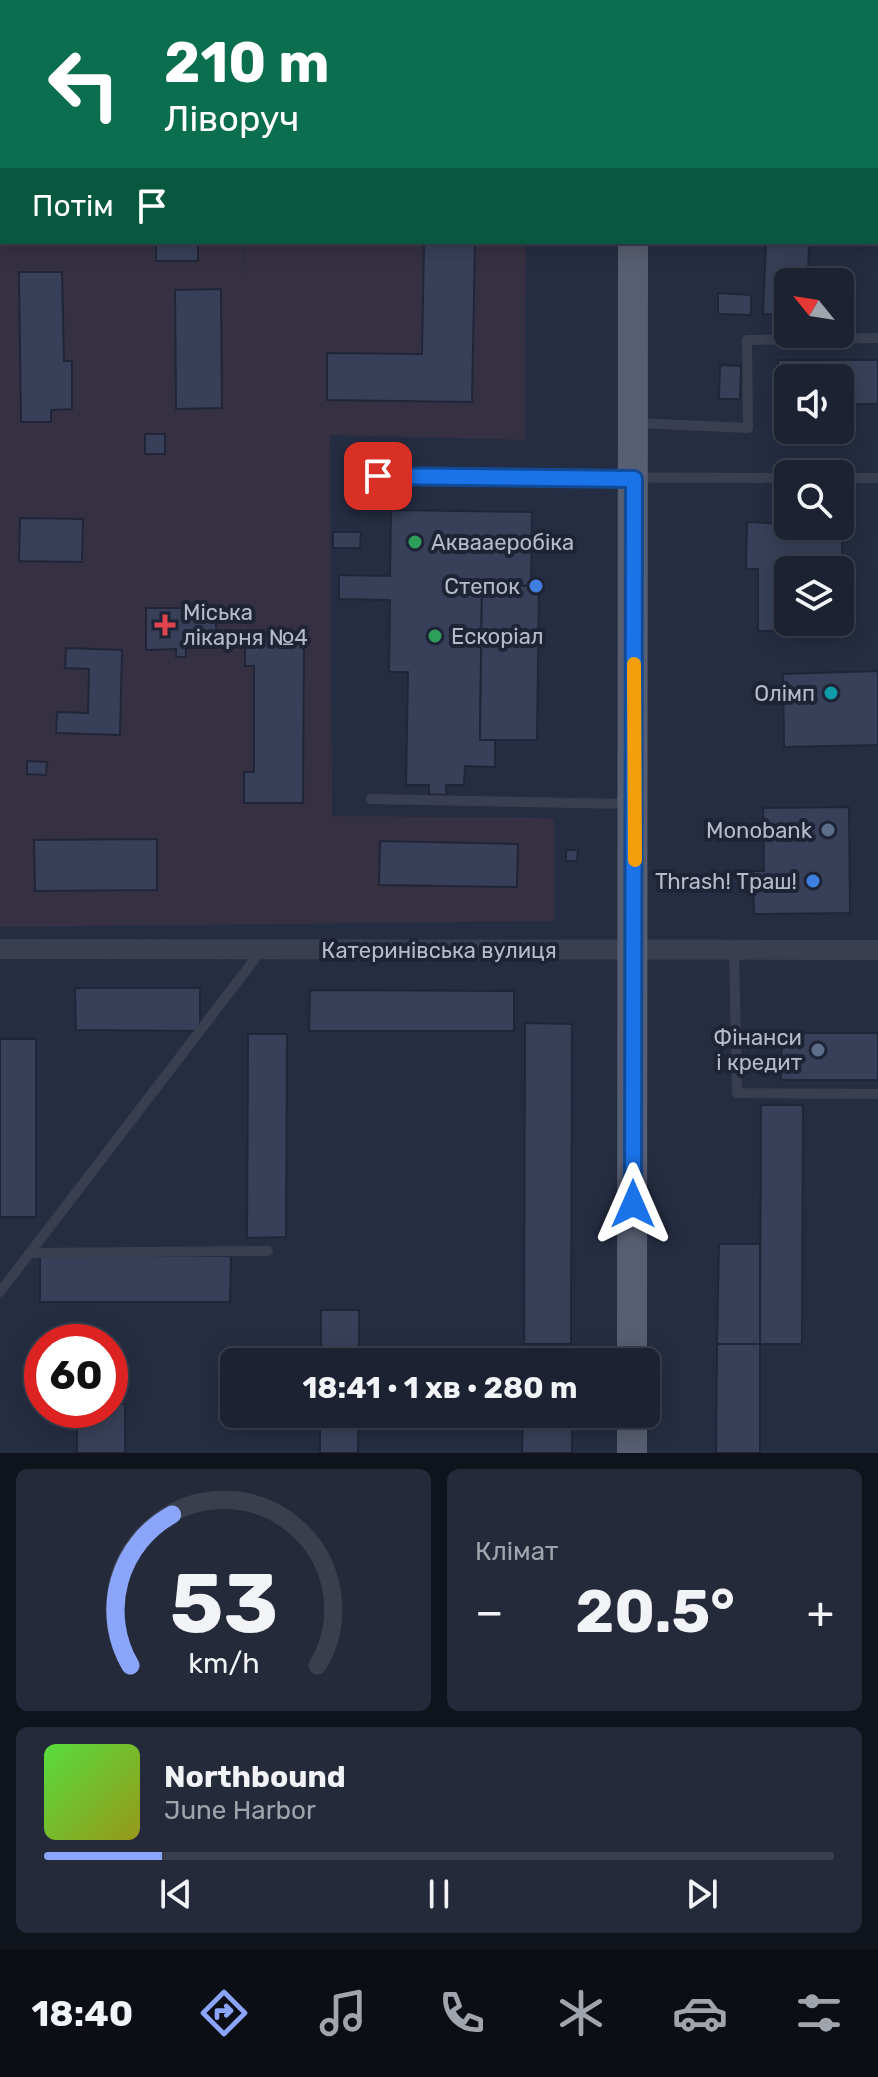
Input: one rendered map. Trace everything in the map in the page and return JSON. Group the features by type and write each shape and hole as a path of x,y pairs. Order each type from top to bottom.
{"main road":[{"path":"632,1348 635,804 633,244"},
{"path":"632,1428 632,1453"}],"street":[{"name":"Катеринівська вулиця","path":"0,949 878,950"}],"lane":[{"path":"634,423 748,428 747,340 878,338"},
{"path":"378,476 774,478"},
{"path":"854,478 878,478"},
{"path":"371,799 635,804"},
{"path":"0,1292 263,949"},
{"path":"734,951 737,1093 878,1094"},
{"path":"30,1253 268,1251"}],"shaded area":[{"name":"Міська лікарня №4","path":"0,244 244,244 244,276 245,244 526,244 525,440 330,435 332,816 554,818 554,921 0,927"}],"building":[{"path":"156,244 198,244 198,261 156,261"},
{"path":"424,244 475,244 472,402 327,400 327,353 422,354"},
{"path":"766,244 809,244 808,268 774,268 774,314 763,314"},
{"path":"19,272 62,272 64,361 72,361 72,409 51,410 51,422 21,422"},
{"path":"221,289 222,408 176,409 175,290"},
{"path":"718,293 751,295 751,315 718,314"},
{"path":"778,360 878,360 878,404 854,404 854,364 778,364"},
{"path":"720,365 741,366 740,399 719,399"},
{"path":"145,434 165,434 165,454 145,454"},
{"name":"Ескоріал","path":"391,510 532,512 531,586 482,585 480,740 495,740 495,767 465,766 464,785 446,785 446,795 429,794 429,785 406,785 408,672 389,672 390,600 339,599 339,575 390,576"},
{"path":"20,518 83,519 82,562 19,561"},
{"path":"747,522 774,523 774,540 842,540 842,556 774,556 774,631 758,631 758,569 746,569"},
{"path":"333,532 361,532 360,548 333,548"},
{"path":"482,585 539,586 537,740 480,740"},
{"path":"146,608 216,608 216,648 186,648 186,657 176,657 176,649 146,650"},
{"path":"245,635 304,635 303,803 244,803 244,772 254,772 254,666 245,666"},
{"path":"66,648 122,650 120,735 56,733 57,712 88,713 89,669 65,668"},
{"name":"Олімп","path":"878,671 878,745 784,747 783,674"},
{"path":"27,761 47,762 46,775 27,774"},
{"path":"849,807 850,913 754,914 753,871 764,871 763,808"},
{"path":"157,839 157,890 35,891 34,840"},
{"path":"380,841 518,844 517,887 379,885"},
{"path":"566,850 578,850 577,861 566,861"},
{"path":"75,988 200,988 200,1031 76,1030"},
{"path":"310,990 514,991 514,1031 309,1031"},
{"path":"525,1023 572,1024 571,1344 524,1344"},
{"path":"782,1033 878,1033 878,1080 781,1080"},
{"path":"248,1034 287,1034 286,1237 247,1238"},
{"path":"0,1039 36,1039 36,1217 0,1217"},
{"path":"761,1105 803,1105 802,1344 760,1344"},
{"path":"719,1244 760,1244 760,1344 717,1344"},
{"path":"40,1256 231,1256 230,1302 40,1302"},
{"path":"321,1310 359,1310 359,1348 321,1348"},
{"path":"717,1344 760,1344 760,1453 716,1453"},
{"path":"77,1428 125,1428 125,1453 77,1453"},
{"path":"320,1428 358,1428 358,1453 320,1453"},
{"path":"523,1428 572,1428 572,1453 522,1453"}],"slow traffic":[{"path":"634,664 635,860"}],"place":[{"name":"Аквааеробіка","path":"415,542"},
{"name":"Степок","path":"536,586"},
{"name":"Міська лікарня №4","path":"165,625"},
{"name":"Ескоріал","path":"435,636"},
{"name":"Олімп","path":"831,693"},
{"name":"Monobank","path":"828,830"},
{"name":"Thrash! Траш!","path":"813,881"},
{"name":"Фінанси і кредит","path":"818,1050"}],"route":[{"path":"378,476 634,479 633,1204"}]}
